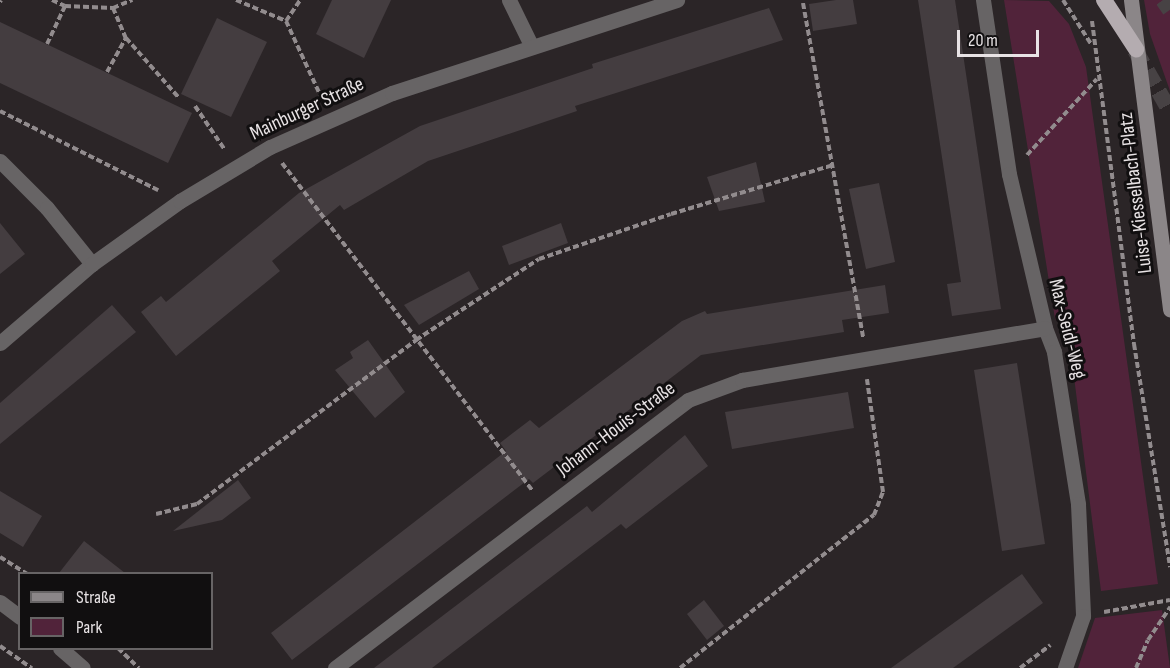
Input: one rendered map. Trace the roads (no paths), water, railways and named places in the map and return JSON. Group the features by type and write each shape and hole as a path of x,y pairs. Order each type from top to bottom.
{"highway":[{"path":"1104,0 1136,50"}],"main road":[{"name":"Luise-Kiesselbach-Platz","path":"1131,0 1136,50 1146,97 1170,310"}],"street":[{"path":"509,0 532,47"},
{"name":"Mainburger Straße","path":"0,343 92,264 180,201 270,147 331,118 393,93 677,0"},
{"name":"Max-Seidl-Weg","path":"983,0 1009,174 1045,328 1059,377 1078,504 1083,616 1065,668"},
{"path":"0,161 47,208 92,264"},
{"name":"Johann-Houis-Straße","path":"335,668 664,416 713,389 742,380 1045,328"},
{"path":"0,602 18,616"},
{"path":"62,650 83,668"}],"tunnel":[{"path":"1163,0 1170,10"},
{"path":"1135,50 1170,111"}]}
